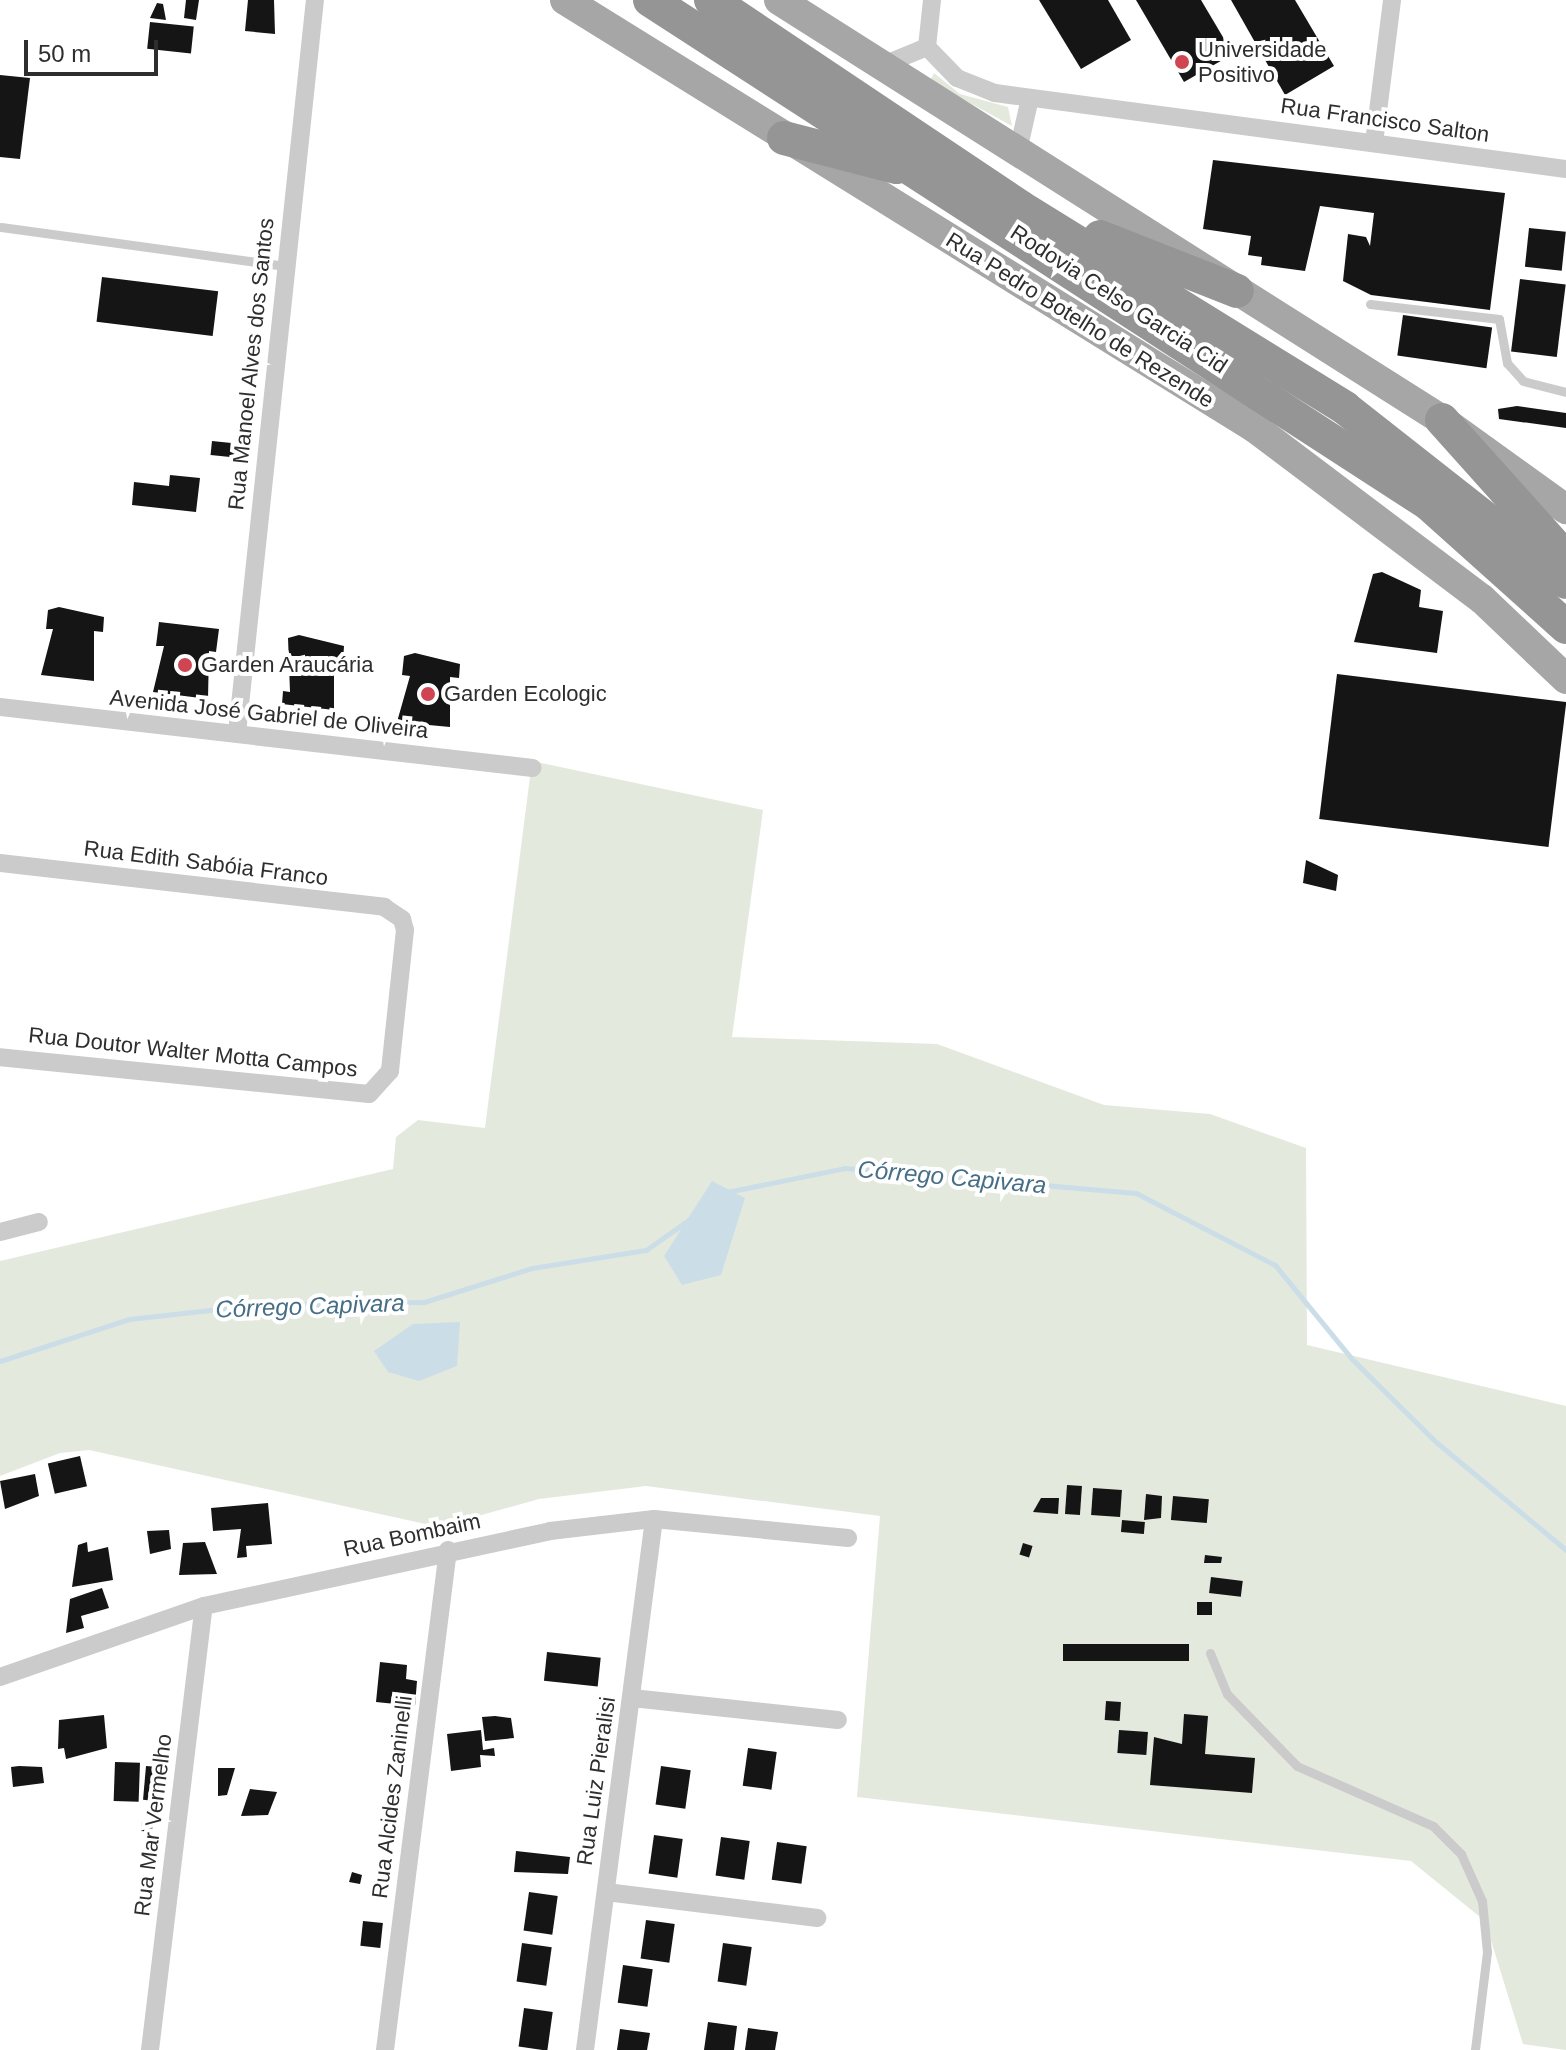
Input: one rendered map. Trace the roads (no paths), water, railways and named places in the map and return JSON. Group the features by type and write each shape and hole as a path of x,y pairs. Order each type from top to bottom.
{"highway":[{"name":"Rodovia Celso Garcia Cid","path":"650,0 928,176 1429,504 1566,627"},
{"name":"Rodovia Celso Garcia Cid","path":"711,0 1020,207 1345,408 1566,582"},
{"path":"784,138 928,176"},
{"path":"1020,207 1237,291"},
{"path":"1442,420 1566,558"}],"main road":[{"name":"Rua Pedro Botelho de Rezende","path":"565,0 1255,428 1482,599 1566,679"},
{"path":"779,0 1442,420 1566,509"}],"street":[{"name":"Rua Manoel Alves dos Santos","path":"237,733 315,0"},
{"path":"883,65 927,47 932,0"},
{"path":"1374,143 1392,0"},
{"name":"Rua Francisco Salton","path":"927,47 973,86 1030,98 1566,169"},
{"path":"1018,151 1030,98"},
{"name":"Avenida José Gabriel de Oliveira","path":"0,707 533,768"},
{"name":"Rua Edith Sabóia Franco","path":"0,863 384,907 402,919 390,1071 380,1089"},
{"name":"Rua Doutor Walter Motta Campos","path":"0,1057 355,1096 380,1089"},
{"path":"0,1232 39,1222"},
{"name":"Rua Bombaim","path":"0,1677 204,1606 448,1550 654,1519 848,1538"},
{"name":"Rua Luiz Pieralisi","path":"585,2050 654,1519"},
{"name":"Rua Alcides Zaninelli","path":"385,2050 448,1550"},
{"name":"Rua Mar Vermelho","path":"150,2050 204,1606"},
{"path":"632,1698 838,1720"},
{"path":"606,1892 817,1918"}],"lane":[{"path":"1,227 285,266"},
{"path":"1370,304 1499,319 1507,363 1523,381 1566,392"},
{"path":"1210,1653 1227,1694 1297,1766 1433,1826 1461,1854 1482,1901 1487,1952 1475,2050"}],"water":[{"path":"712,1181 745,1198 721,1275 682,1285 664,1256"},
{"path":"460,1322 457,1366 419,1381 388,1372 374,1351 413,1324"}],"waterway":[{"name":"Córrego Capivara","path":"727,1192 845,1168 1136,1193 1275,1265 1351,1358 1436,1442 1566,1550"},
{"name":"Córrego Capivara","path":"0,1361 129,1319 255,1305 424,1302 532,1268 646,1250 690,1219"}],"place":[{"name":"Universidade Positivo","path":"1182,62"},
{"name":"Garden Araucária","path":"185,665"},
{"name":"Garden Ecologic","path":"428,694"}]}
